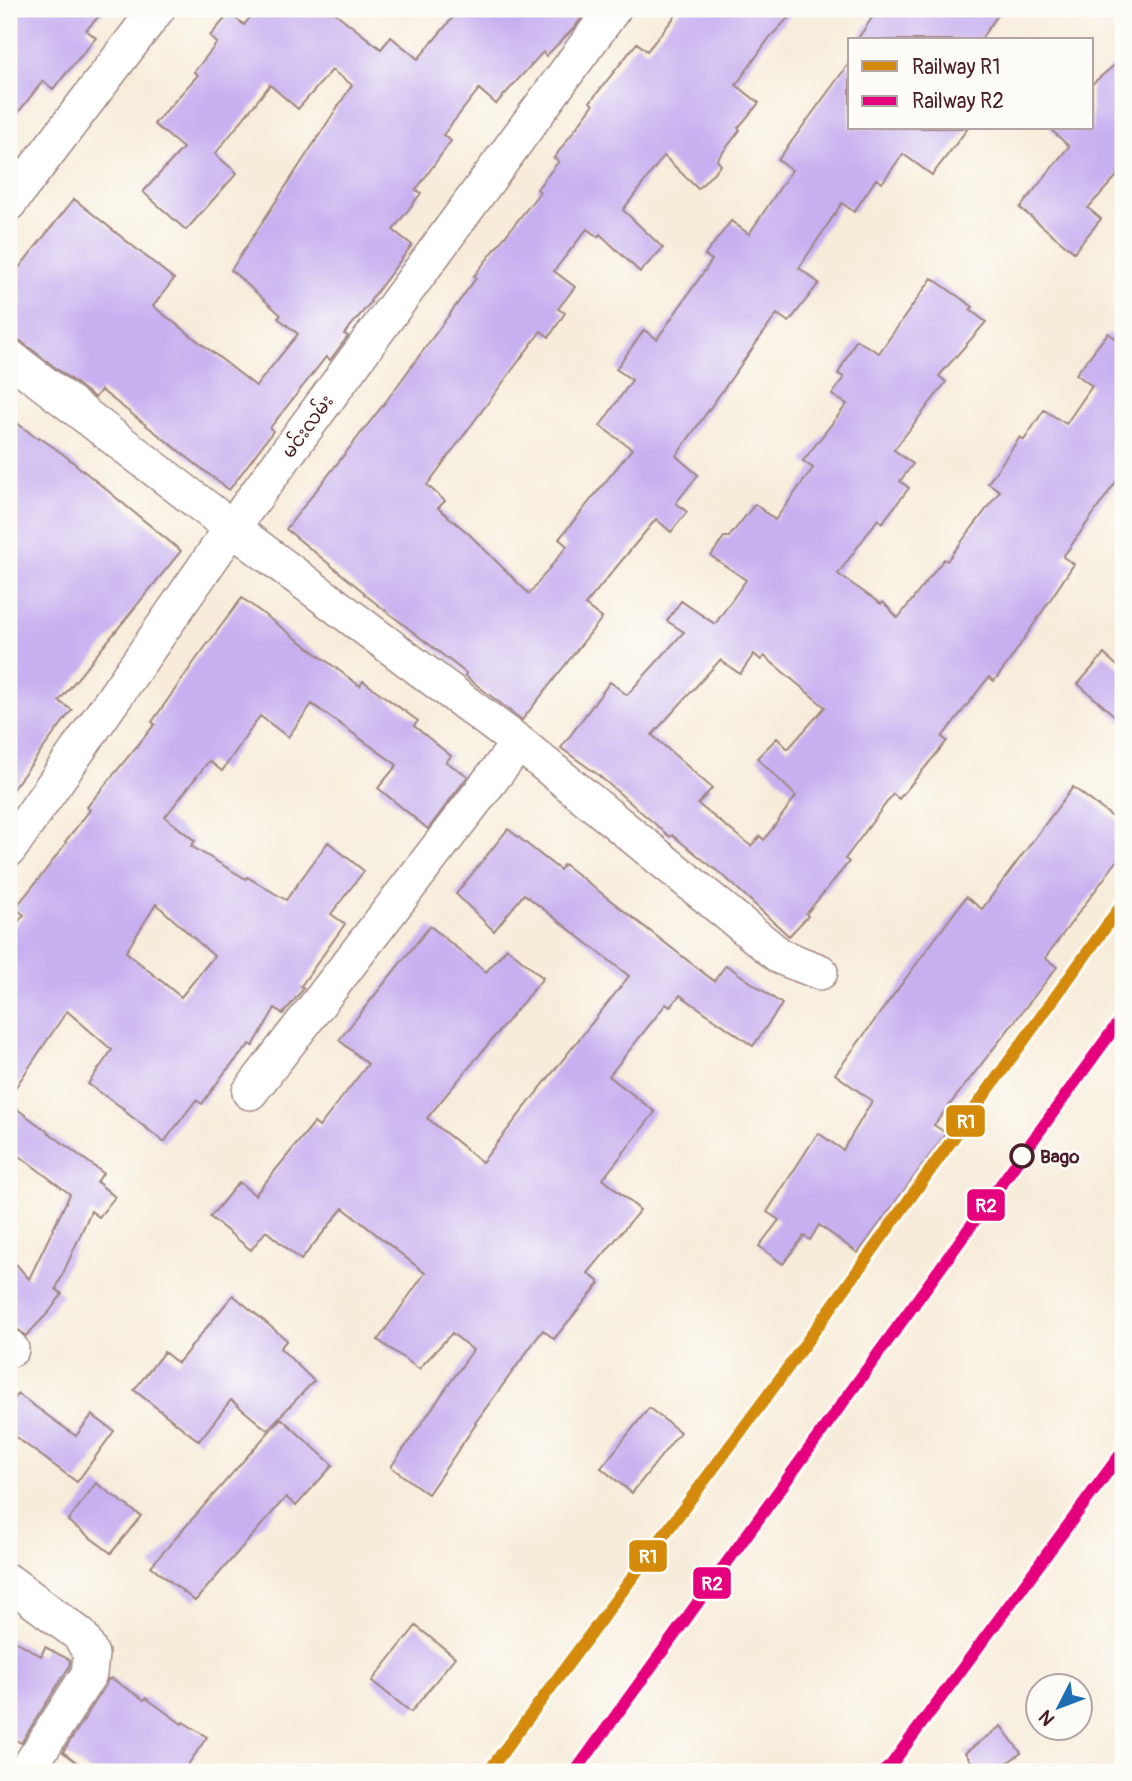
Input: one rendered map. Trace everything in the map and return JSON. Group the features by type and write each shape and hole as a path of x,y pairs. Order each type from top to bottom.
{"street":[{"path":"9,203 157,9"},
{"name":"မင်းလမ်း","path":"9,849 232,528 613,9"},
{"path":"9,357 519,743 781,957 820,972"},
{"path":"250,1092 519,743"},
{"path":"9,1583 80,1635 91,1654 89,1674 26,1772"}],"building":[{"path":"9,9 106,9 86,30 96,38 53,89 43,81 9,124"},
{"path":"257,9 330,9 381,49 391,37 418,59 460,9 588,9 574,28 546,56 543,52 496,104 479,89 443,135 451,141 416,190 421,193 393,230 412,245 344,334 348,336 330,360 326,357 270,428 273,431 229,490 101,390 95,398 9,332 9,280 74,199 174,279 153,306 256,386 298,334 278,318 281,315 231,270 352,85 332,70 298,109 270,85 215,154 237,173 186,230 143,192 183,148 154,124 198,75 194,72 217,43 210,36 230,13 244,25"},
{"path":"681,9 797,9 770,37 736,85 759,103 717,160 721,165 698,189 664,156 623,210 663,248 640,272 600,234 598,237 587,229 554,271 575,287 558,309 565,313 549,337 541,331 427,485 445,501 438,508 469,534 529,594 567,546 559,539 632,449 600,426 632,380 616,369 644,330 657,339 712,260 705,255 731,221 749,234 792,170 778,160 848,65 848,130 966,130 932,175 903,154 882,183 876,179 854,212 842,203 799,268 819,283 789,322 777,314 676,456 698,475 676,503 687,512 671,532 656,519 585,605 602,618 522,720 286,529 387,400 476,278 474,276 540,192 537,189 559,161 554,158 593,105 590,102 637,43 647,51"},
{"path":"878,9 1002,9 981,38 858,38"},
{"path":"1123,58 1123,169 1088,208 1101,219 1074,252 1020,208 1069,146 1051,130 1094,130 1094,82"},
{"path":"932,278 973,307 970,310 986,322 939,376 946,382 894,450 913,464 900,481 909,488 882,523 878,519 838,574 881,604 883,602 898,618 944,559 947,561 1000,491 988,483 1020,437 1024,440 1044,410 1066,424 1092,386 1076,374 1108,333 1123,344 1123,472 1063,557 1074,564 1008,663 994,681 989,677 942,737 947,741 899,799 893,794 845,859 849,862 806,914 808,916 789,936 726,878 672,835 670,837 597,774 561,748 610,682 627,695 684,632 667,621 681,601 715,624 746,580 711,556 724,537 729,537 755,504 775,520 813,468 803,461 847,404 832,395 844,377 838,374 856,340 879,353","holes":["754,654 761,660 764,656 825,707 788,749 777,738 757,758 796,796 764,840 760,836 751,846 698,804 712,788 652,735 720,660 740,674"]},
{"path":"9,417 63,454 181,551 59,701 72,710 9,794"},
{"path":"242,598 360,686 363,681 418,721 414,726 451,756 446,762 468,776 428,829 378,788 397,765 312,704 288,737 260,716 222,771 209,761 165,817 195,841 191,846 286,900 328,842 364,871 331,914 345,924 301,986 304,988 283,1014 275,1008 253,1046 250,1044 225,1072 202,1104 196,1100 164,1142 88,1084 112,1050 67,1011 9,1097 9,933 24,915 15,908 90,810 87,807 155,724 152,722","holes":["156,904 214,956 181,997 126,952"]},
{"path":"1104,654 1123,671 1123,723 1078,684"},
{"path":"1073,787 1123,825 1123,853 1045,958 1057,967 934,1125 946,1133 858,1253 819,1225 810,1240 804,1236 783,1264 759,1246 779,1220 767,1212 818,1133 843,1150 872,1101 835,1074 966,897 982,909"},
{"path":"508,829 560,870 564,864 714,981 726,965 782,1004 753,1046 680,995 670,1007 666,1004 609,1076 655,1112 603,1179 640,1210 588,1273 600,1283 554,1339 543,1330 475,1423 428,1494 391,1467 473,1350 452,1333 419,1369 378,1340 425,1273 343,1208 301,1260 266,1231 251,1250 210,1217 239,1182 255,1195 314,1123 319,1127 368,1064 339,1040 430,926 486,972 507,948 543,978 427,1118 482,1162 629,976 524,894 494,931 456,894"},
{"path":"9,1103 103,1173 97,1182 115,1197 99,1217 91,1211 56,1289 62,1294 26,1336 9,1322 9,1256 29,1279 70,1194 9,1148"},
{"path":"233,1295 287,1340 280,1348 314,1381 267,1430 231,1400 199,1441 134,1390 164,1352 178,1363"},
{"path":"18,1394 76,1436 92,1415 114,1431 77,1482 9,1432 9,1407"},
{"path":"649,1408 680,1432 632,1493 601,1468"},
{"path":"281,1418 333,1465 296,1506 286,1497 195,1601 151,1566"},
{"path":"96,1483 141,1516 111,1553 68,1521"},
{"path":"416,1626 455,1657 411,1712 372,1681"},
{"path":"9,1637 41,1656 45,1647 70,1660 69,1667 21,1743 9,1736"},
{"path":"111,1678 207,1737 183,1772 90,1772 63,1752"},
{"path":"1001,1726 1021,1753 994,1772 979,1772 965,1753"}],"rail line":[{"name":"R1","path":"488,1772 776,1384 1123,903"},
{"name":"R2","path":"575,1772 1123,1016"},
{"name":"R2","path":"883,1772 891,1765 1123,1451"}],"place":[{"name":"Bago","path":"1022,1156"}]}
